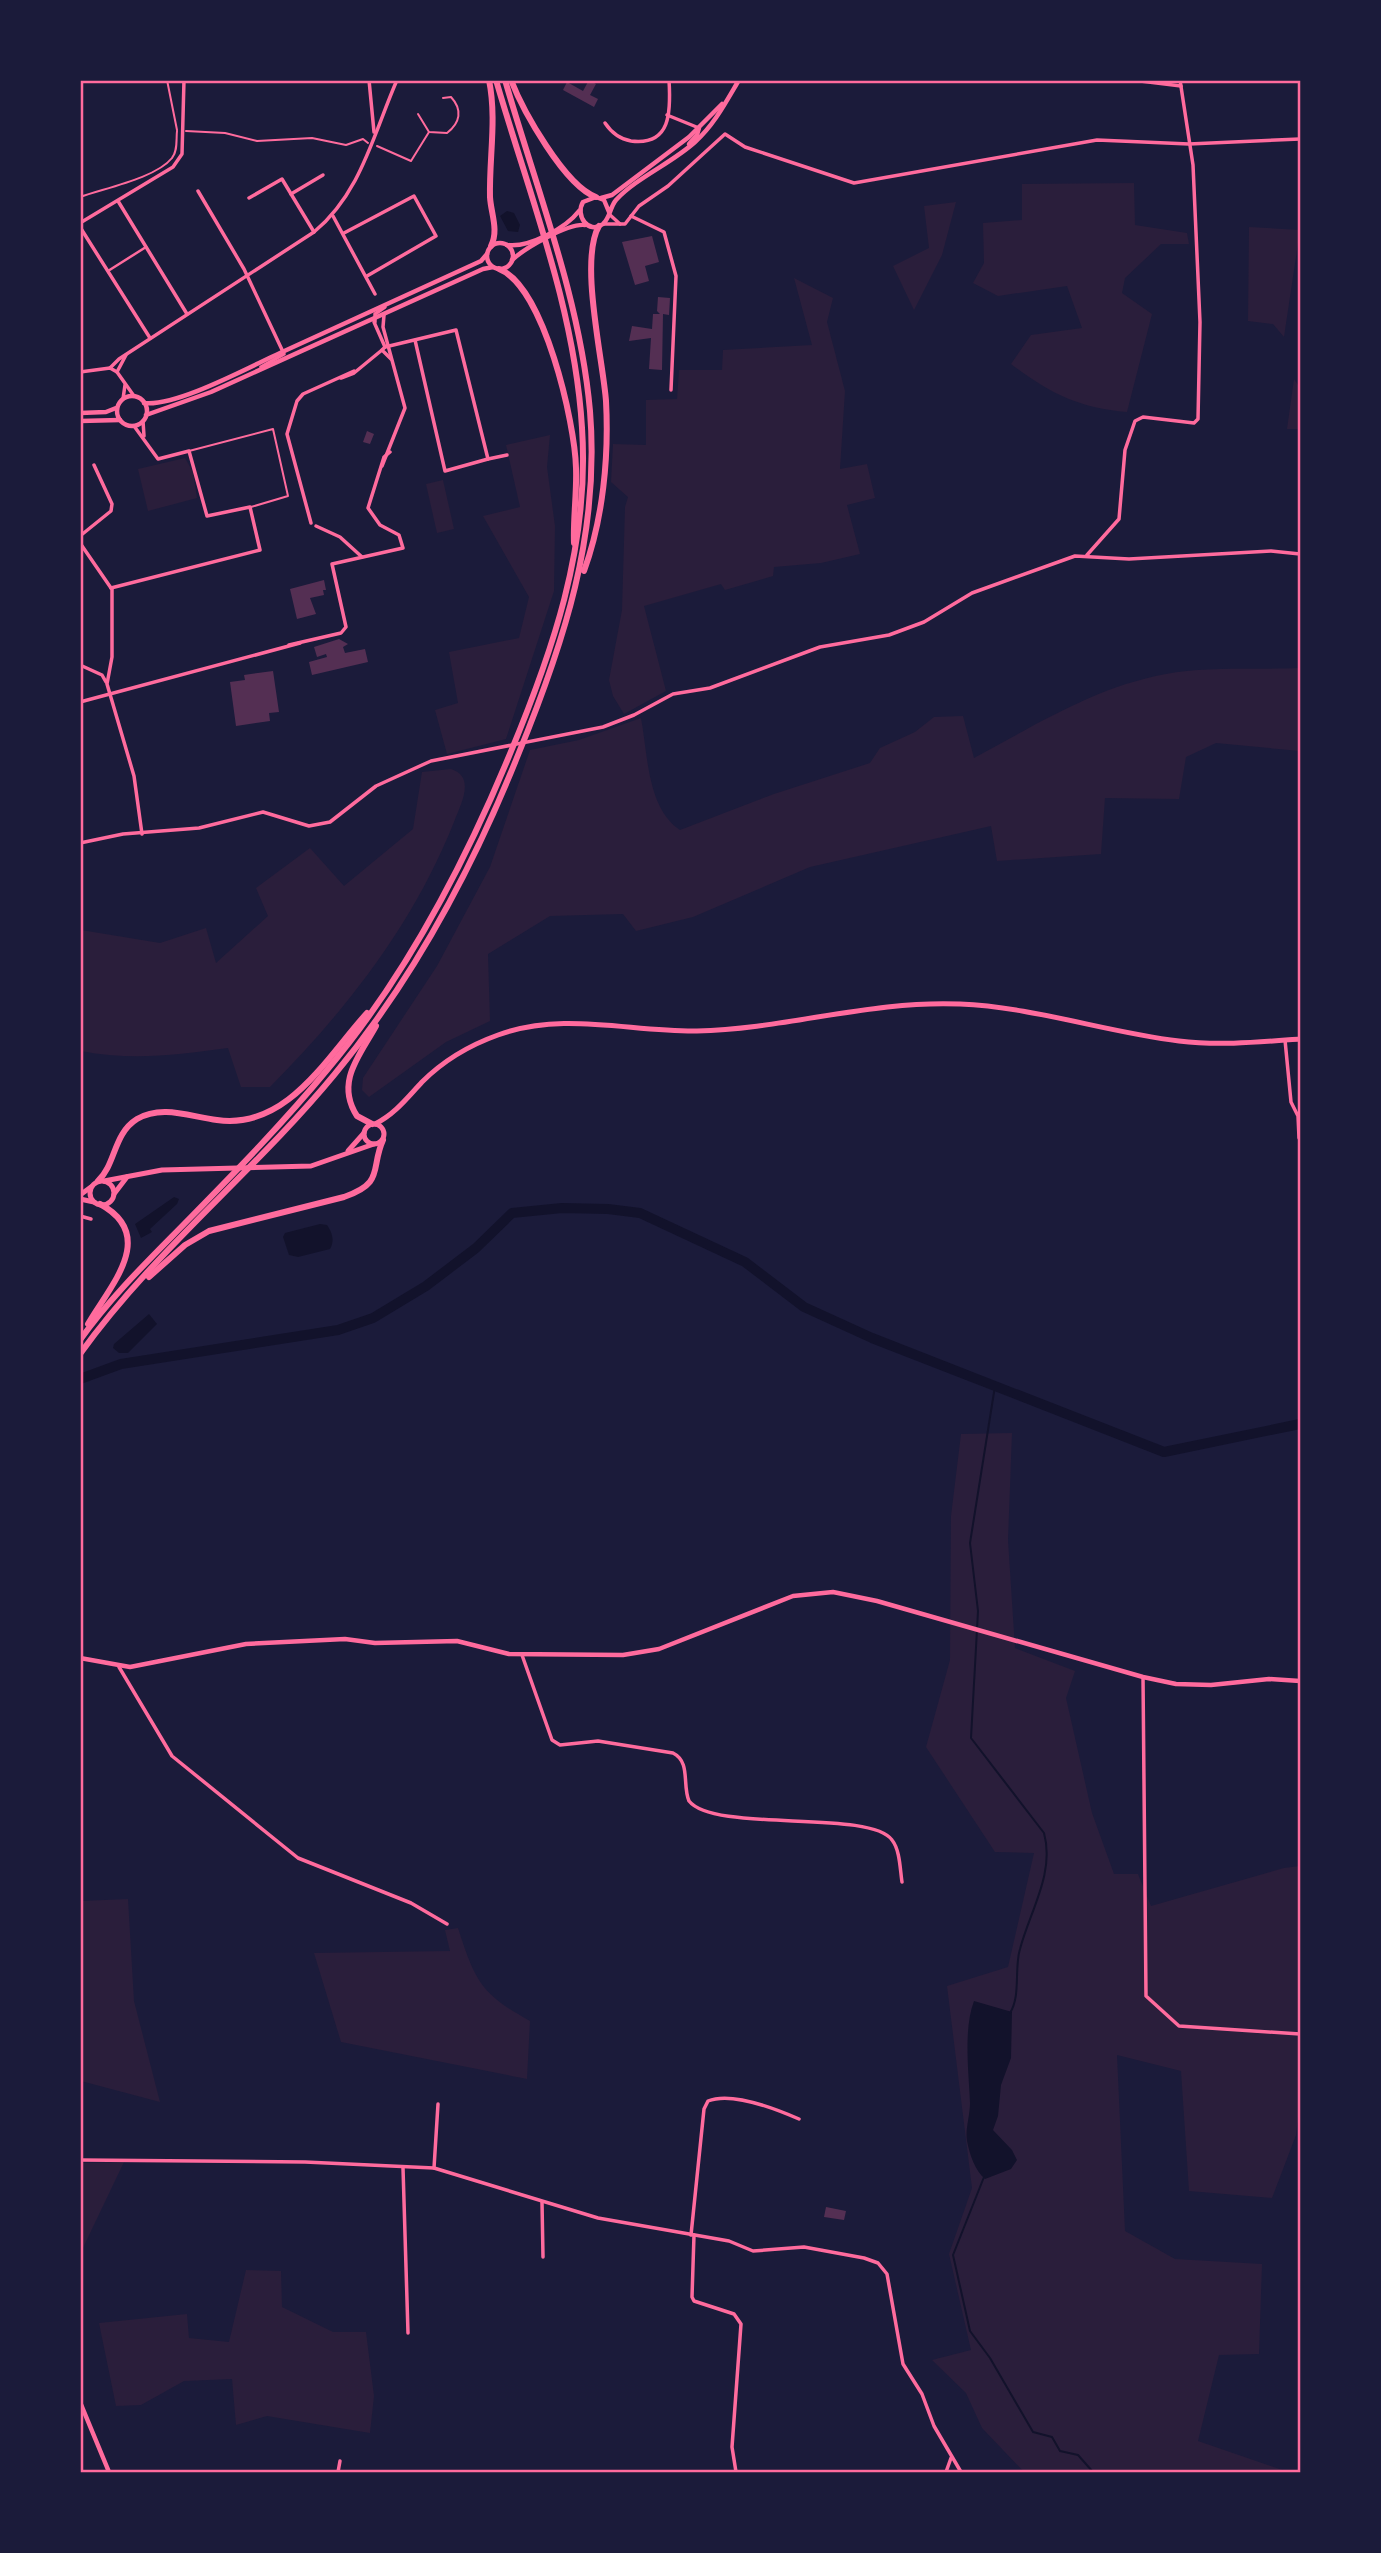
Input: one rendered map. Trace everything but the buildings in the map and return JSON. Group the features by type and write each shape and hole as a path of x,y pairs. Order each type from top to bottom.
{"highway":[{"path":"489,80 493,112 490,196 495,234 491,246"},
{"path":"80,1339 115,1296 295,1109 389,988 415,947 484,815 545,665 574,564 581,507 582,428 574,360 547,253 496,80"},
{"path":"505,80 580,345 590,410 589,510 577,590"},
{"path":"511,80 541,138 580,189 598,197"},
{"path":"374,1124 361,1120 353,1110 348,1091 349,1077 355,1060 447,906 493,818 548,680 588,560 599,509 606,448 606,400 594,315 593,245 601,225"},
{"path":"496,268 509,273 519,283 539,319 568,408 576,467 574,564"},
{"path":"101,1181 121,1136 143,1116 170,1112 217,1120 245,1121 283,1106 389,988"},
{"path":"80,1354 121,1301 301,1115 351,1054 395,993"},
{"path":"121,1301 185,1245 209,1231 362,1189 377,1168 383,1137"},
{"path":"80,1339 119,1278 127,1258 127,1242 121,1225 112,1212 98,1203"}],"main road":[{"path":"146,415 233,382 483,268 507,267 524,250 570,227 601,225 616,200 699,138 739,80"},
{"path":"80,414 106,412 117,407 123,399 134,396 144,402 159,402 205,386 434,284 487,254 491,246 499,243 526,244 570,221 587,199 612,195 689,137 728,98"},
{"path":"670,161 698,135 699,128"},
{"path":"598,197 609,213"},
{"path":"580,210 582,219 589,226"},
{"path":"508,245 512,260"},
{"path":"487,254 496,268"},
{"path":"80,421 120,420 134,426 143,421 146,415 144,402"},
{"path":"117,407 120,420"},
{"path":"343,1155 374,1124 399,1108 432,1073 470,1047 520,1028 554,1022 706,1030 886,1006 945,1003 1012,1009 1179,1041 1218,1043 1300,1039"},
{"path":"130,1176 120,1184 107,1203 80,1197 101,1181 162,1170 312,1166 374,1144 383,1137 399,1108"},
{"path":"374,1124 383,1137"},
{"path":"364,1133 367,1141 374,1144"},
{"path":"101,1181 112,1186 113,1195"},
{"path":"91,1187 90,1196 98,1203"},
{"path":"80,1658 119,1667 170,1661 246,1644 316,1640 375,1643 457,1641 522,1654 640,1654 683,1641 793,1596 833,1592 981,1629 1143,1677 1176,1684 1211,1685 1269,1679 1300,1681"},
{"path":"80,2402 109,2473"}],"street":[{"path":"151,339 80,225 173,167 182,154 184,80"},
{"path":"280,80 299,80"},
{"path":"369,80 375,134"},
{"path":"80,372 110,368 187,314 314,232 333,216 356,183 397,80"},
{"path":"605,123 624,140 648,143 661,135 667,115 669,80"},
{"path":"1086,555 1119,519 1125,450 1135,421 1143,417 1196,422 1201,382 1189,144 1180,83 1132,80"},
{"path":"667,115 699,128"},
{"path":"683,122 690,130 689,137"},
{"path":"601,225 622,225 639,206 668,186 725,134 757,151 854,183 1097,140 1189,144 1300,139"},
{"path":"291,194 323,175"},
{"path":"249,198 282,179 314,232"},
{"path":"198,191 248,276 283,351 282,356 233,382"},
{"path":"344,233 414,196 436,236 367,276"},
{"path":"118,201 187,314"},
{"path":"609,213 622,225"},
{"path":"333,216 375,294"},
{"path":"631,216 664,232 676,276 671,390"},
{"path":"108,271 146,247"},
{"path":"80,702 207,670 230,660 341,633 346,628 332,564 403,548 399,535 380,525 370,513 371,494 390,452 405,408 393,361 374,320 378,311 434,284"},
{"path":"386,313 382,323 386,350"},
{"path":"311,523 287,434 299,397 355,371 386,350 456,331 488,459"},
{"path":"415,340 445,471 507,455"},
{"path":"117,372 127,354"},
{"path":"110,368 117,372 134,396"},
{"path":"123,399 124,383"},
{"path":"143,421 144,436"},
{"path":"111,588 260,550 250,507 207,516 189,451 158,459 144,436 134,426"},
{"path":"80,536 111,511 112,504 94,465"},
{"path":"316,526 341,537 362,557"},
{"path":"80,543 111,588 112,657 107,684"},
{"path":"80,843 199,828 263,812 309,826 319,825 339,817 376,786 431,761 603,727 634,715 673,694 710,688 820,647 889,635 944,612 972,593 1076,556 1129,559 1271,551 1300,554"},
{"path":"80,665 85,664 102,675 107,684 137,788 142,834"},
{"path":"1285,1040 1291,1102 1298,1116 1299,1138"},
{"path":"80,1216 91,1219"},
{"path":"522,1654 552,1740 560,1745 598,1741 673,1753 680,1757 684,1764 689,1801 699,1809 721,1815 844,1824 880,1831 891,1838 896,1848 902,1882"},
{"path":"119,1667 172,1756 298,1858 411,1903 447,1924"},
{"path":"1143,1677 1146,1996 1179,2026 1300,2034"},
{"path":"736,2473 732,2447 741,2324 734,2314 694,2301 692,2297 693,2235 704,2109 708,2101 714,2098 737,2100 799,2119"},
{"path":"434,2168 438,2104"},
{"path":"80,2160 305,2162 434,2168 598,2218 729,2241 753,2251 804,2247 864,2258 883,2267 897,2320 903,2364 922,2394 933,2426 961,2473"},
{"path":"402,2168 408,2333"},
{"path":"542,2202 543,2257"},
{"path":"946,2473 951,2458"},
{"path":"338,2473 340,2461"}],"lane":[{"path":"189,451 273,429 288,496 250,507"}],"path":[{"path":"80,197 137,178 169,162 176,151 177,131 167,80"},
{"path":"429,132 447,133 458,120 458,104 451,97 443,98"},
{"path":"418,114 429,132"},
{"path":"177,131 225,133 257,141 312,138 346,145 363,139 371,145 411,161 429,132"}],"shaded area":[{"path":"1134,183 1135,225 1187,233 1189,244 1161,244 1125,278 1122,293 1152,314 1127,412 1079,403 1038,383 1011,364 1031,335 1082,328 1067,286 998,296 973,283 984,263 983,223 1022,220 1022,184"},
{"path":"956,202 942,255 914,310 893,266 929,248 924,206"},
{"path":"507,211 514,213 520,225 518,232 508,231 500,216"},
{"path":"1249,227 1300,230 1284,337 1273,324 1248,321"},
{"path":"794,278 833,298 827,322 845,391 840,469 867,464 875,498 847,505 860,554 821,563 774,567 773,576 725,590 721,584 644,606 666,691 624,714 613,696 609,680 622,610 625,507 628,497 611,482 613,444 646,445 646,400 677,399 679,370 722,370 723,350 812,345"},
{"path":"1294,379 1300,388 1300,429 1287,429"},
{"path":"550,435 547,467 555,526 554,591 506,739 447,754 435,710 458,703 449,652 519,638 529,597 483,516 520,507 506,445"},
{"path":"185,458 193,472 197,498 148,511 138,469"},
{"path":"443,480 454,529 437,533 426,484"},
{"path":"1300,668 1300,751 1216,743 1186,757 1179,799 1105,798 1101,854 997,861 991,826 810,867 693,917 636,931 623,914 550,916 488,954 490,1021 446,1042 369,1097 362,1090 363,1078 437,966 490,867 530,750 579,740 641,718 655,795 669,820 680,830 774,794 870,763 880,748 915,732 934,717 963,716 974,758 1067,708 1140,680 1198,670"},
{"path":"451,769 463,778 463,799 419,896 376,964 325,1027 270,1087 241,1087 228,1048 172,1055 136,1056 81,1051 81,930 160,943 206,928 216,963 268,916 256,888 310,848 344,886 413,829 422,772"},
{"path":"174,1197 179,1199 177,1204 150,1229 152,1232 141,1238 135,1224"},
{"path":"320,1224 327,1225 330,1231 333,1240 330,1249 298,1257 289,1255 283,1237 285,1233"},
{"path":"149,1314 157,1324 128,1353 119,1353 113,1348 114,1344"},
{"path":"1012,1433 1008,1540 1015,1648 1075,1671 1066,1698 1092,1813 1114,1874 1138,1874 1151,1906 1284,1868 1300,1866 1300,2099 1296,2135 1272,2198 1189,2191 1181,2071 1117,2055 1125,2231 1175,2259 1262,2264 1259,2354 1219,2355 1198,2441 1288,2472 1024,2472 982,2428 966,2393 932,2360 971,2350 949,2254 972,2188 947,1986 1008,1967 1034,1853 995,1852 926,1747 950,1660 951,1516 961,1434"},
{"path":"128,1899 134,2001 160,2102 81,2081 81,1901"},
{"path":"458,1928 475,1974 482,1984 500,2003 530,2021 527,2079 341,2042 314,1953 450,1951 445,1930"},
{"path":"974,2001 1012,2012 1011,2058 1001,2085 998,2116 993,2130 1012,2150 1017,2160 1011,2169 985,2179 973,2162 967,2136 970,2103 968,2038"},
{"path":"124,2162 81,2252 81,2163"},
{"path":"246,2270 281,2271 282,2307 333,2332 366,2332 374,2396 370,2433 267,2416 236,2425 232,2379 184,2381 141,2405 116,2406 99,2323 187,2314 189,2338 229,2342"}],"waterway":[{"path":"80,1379 121,1364 338,1330 373,1318 426,1286 476,1248 512,1213 562,1208 608,1209 640,1213 745,1262 804,1307 872,1338 1164,1452 1300,1424"},
{"path":"995,1386 970,1543 978,1611 971,1738 1044,1833 1047,1848 1044,1877 1018,1957 1015,1998 1010,2013"},
{"path":"984,2177 953,2255 970,2331 990,2358 1033,2432 1052,2437 1060,2451 1078,2455 1093,2472"}]}
